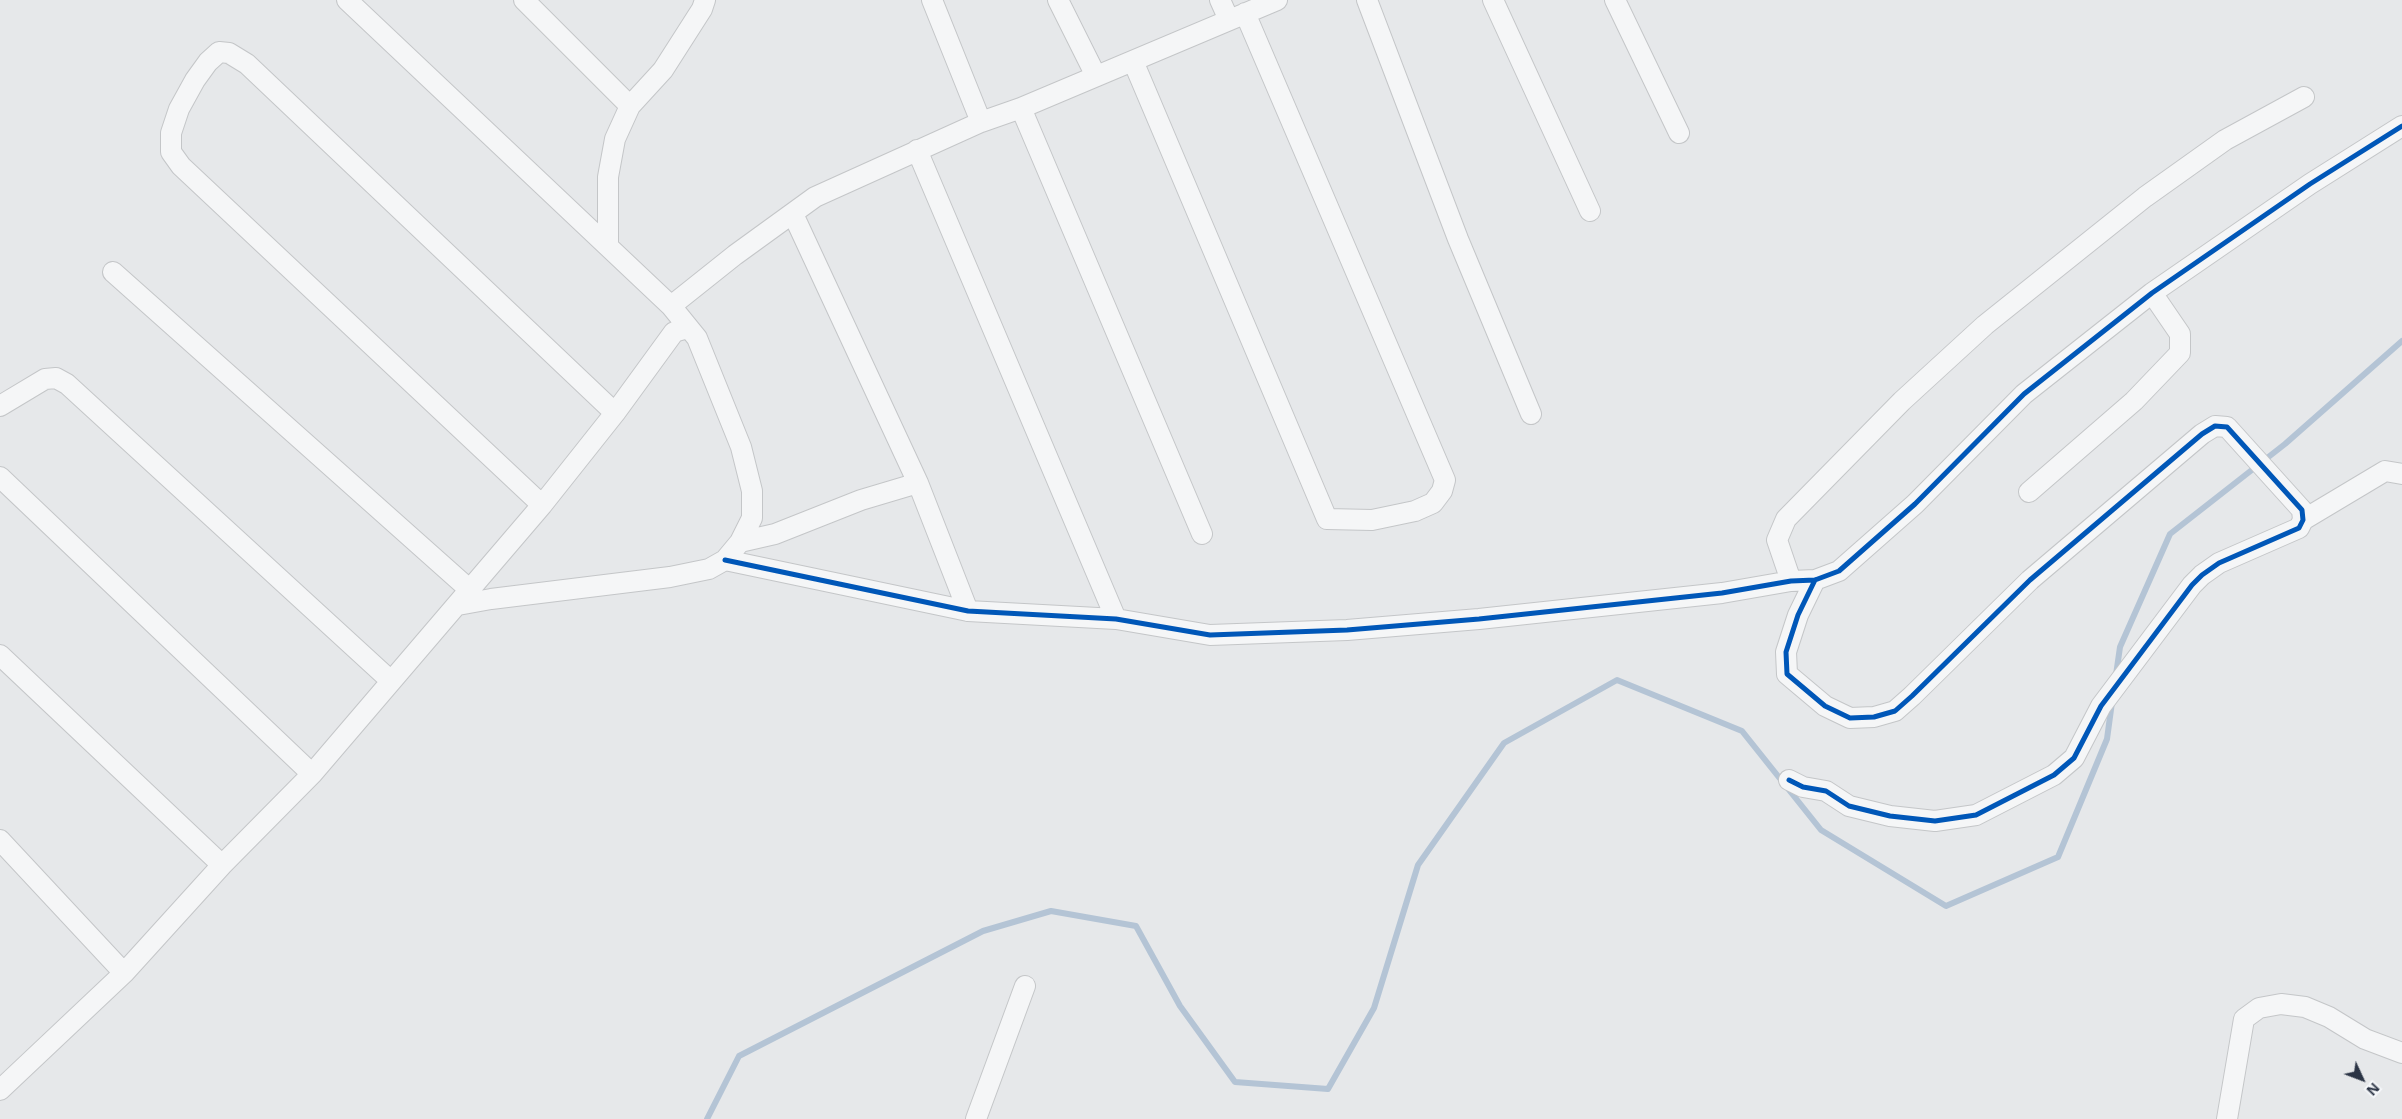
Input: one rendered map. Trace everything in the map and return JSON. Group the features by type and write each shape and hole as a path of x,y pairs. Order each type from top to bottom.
{"street":[{"path":"348,0 671,306 697,338 741,447 752,491 752,518 740,542 725,560 709,569 670,577 458,605"},
{"path":"524,0 630,106"},
{"path":"608,246 608,177 615,139 630,106 663,70 702,9 705,0"},
{"path":"932,0 981,122"},
{"path":"1058,0 1096,76"},
{"path":"1134,61 1327,519 1372,520 1415,511 1433,503 1442,491 1445,480 1237,16 1220,0"},
{"path":"671,306 815,197 981,122 1021,108 1277,0"},
{"path":"1367,0 1458,239 1531,414"},
{"path":"1493,0 1590,211"},
{"path":"1615,0 1680,134"},
{"path":"542,505 181,166 171,152 171,133 179,109 195,80 208,62 219,52 229,53 247,64 615,413"},
{"path":"1791,581 1777,540 1786,519 1902,401 2007,307 2145,197 2225,140 2304,97"},
{"path":"1021,108 1202,534"},
{"path":"725,560 968,611 1116,619 1210,634 1347,630 1713,594 1791,581 1815,580 1839,571 1914,504 2024,394 2152,294 2310,184 2402,126"},
{"path":"917,150 1116,619"},
{"path":"792,214 918,482 968,611"},
{"path":"114,272 470,590"},
{"path":"2029,492 2134,401 2180,353 2180,334 2152,294"},
{"path":"3,1079 124,973 222,865 312,774 542,505 615,413 674,332 688,328"},
{"path":"0,406 45,379 56,378 67,384 391,681"},
{"path":"1815,580 1798,616 1786,652 1787,674 1825,706 1850,718 1874,717 1894,711 2037,574 2208,429 2221,425 2227,427 2303,515"},
{"path":"1789,780 1803,787 1826,791 1850,806 1890,816 1935,821 1976,815 2054,775 2074,758 2102,706 2192,585 2202,575 2219,563 2299,528 2303,515 2385,471 2402,474"},
{"path":"0,477 312,774"},
{"path":"740,542 775,534 861,500 918,482"},
{"path":"0,655 222,865"},
{"path":"0,840 124,973"},
{"path":"976,1119 1026,986"},
{"path":"2227,1119 2244,1019 2259,1008 2281,1004 2305,1007 2328,1017 2365,1039 2402,1053"}],"waterway":[{"path":"2116,675 2120,647 2170,534 2285,444 2402,341"},
{"path":"707,1119 739,1056 983,931 1051,911 1136,926 1180,1006 1235,1082 1328,1089 1374,1008 1418,865 1504,743 1617,680 1742,731 1821,830 1946,906 2058,857 2107,739 2112,702"}],"cycle path":[{"path":"725,560 968,611 1116,619 1210,635 1347,630 1479,619 1722,593 1791,581 1815,580 1839,571 1915,504 2024,394 2152,293 2310,184 2402,126"},
{"path":"1789,780 1803,787 1826,791 1849,806 1890,816 1935,821 1976,815 2054,775 2074,758 2101,706 2192,585 2219,563 2299,528 2303,520 2302,510 2227,427 2215,426 2202,434 2030,580 1895,711 1874,717 1850,718 1825,706 1787,674 1786,652 1798,615 1815,580"}]}
